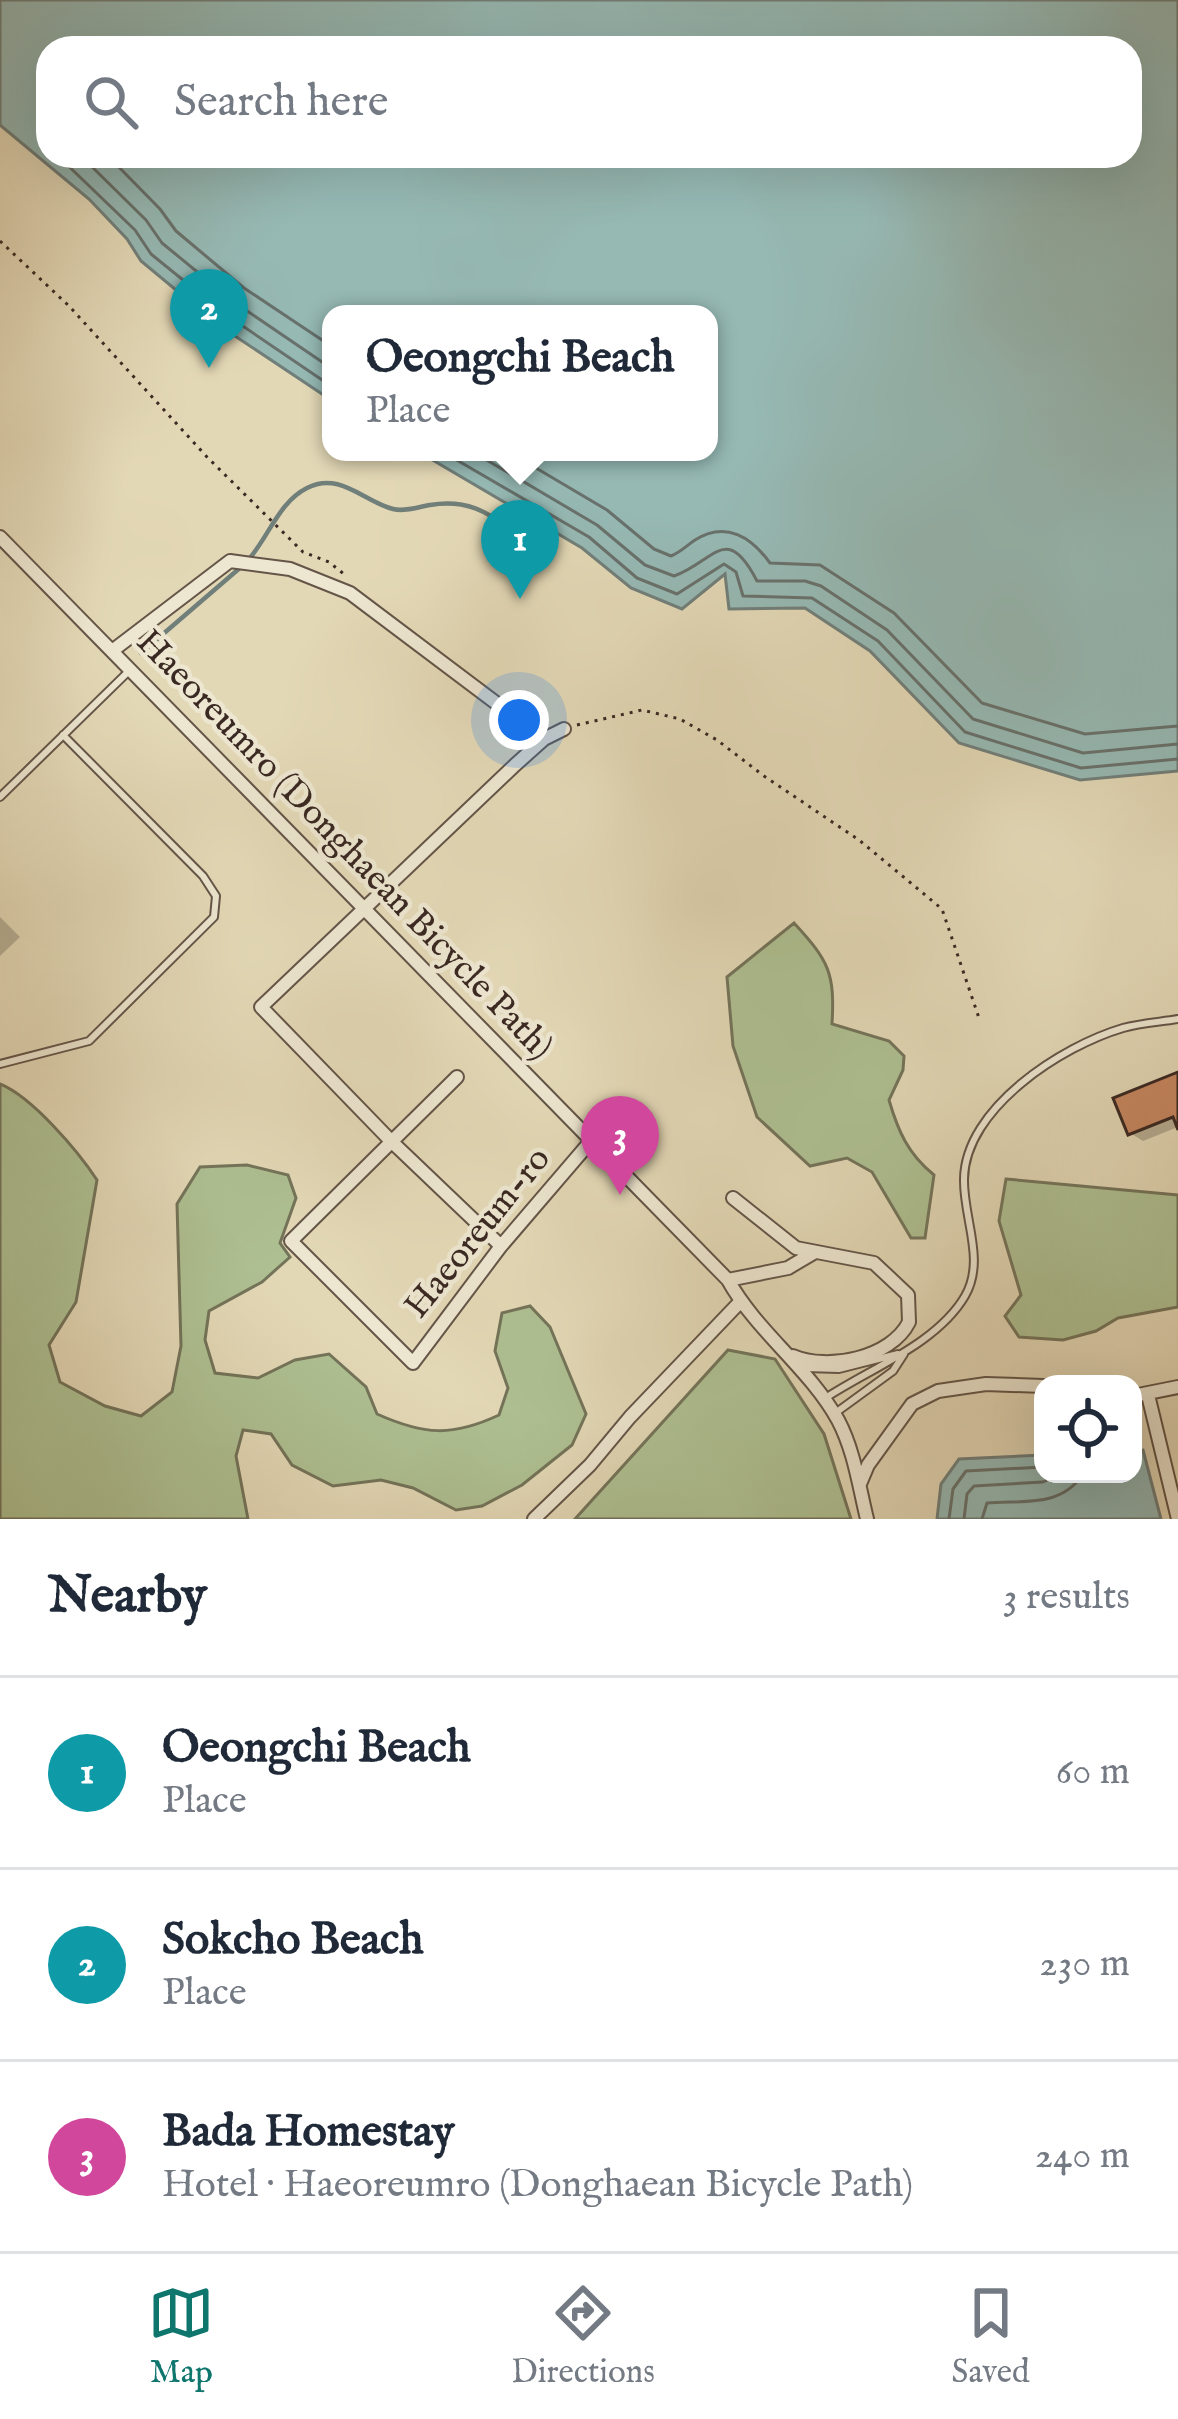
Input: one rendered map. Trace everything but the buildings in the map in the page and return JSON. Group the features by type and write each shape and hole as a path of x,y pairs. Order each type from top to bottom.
{"street":[{"name":"Haeoreumro (Donghaean Bicycle Path)","path":"0,537 728,1280 740,1302 834,1414 851,1453 867,1519"},
{"path":"112,651 230,561 290,568 350,593 544,739"},
{"path":"501,1246 261,1007 544,739 564,729"},
{"path":"391,1141 457,1076"},
{"name":"Haeoreum-ro","path":"391,1141 291,1241 413,1363 501,1246 591,1141"},
{"path":"733,1198 796,1248 866,1260 908,1295 911,1313 904,1331 887,1346 823,1363 790,1357"},
{"path":"728,1280 788,1268 814,1252"},
{"path":"534,1519 740,1302"},
{"path":"859,1485 912,1404 938,1391 986,1384 1034,1386"},
{"path":"1142,1395 1178,1387"},
{"path":"1142,1398 1178,1519"}],"lane":[{"path":"0,797 130,670"},
{"path":"0,1064 89,1042 214,917 213,888 63,735"},
{"path":"824,1399 907,1351 953,1313 974,1272 964,1174 968,1151 992,1112 1022,1083 1075,1048 1125,1028 1178,1019"},
{"path":"790,1357 808,1369 829,1371 907,1351"},
{"path":"834,1414 893,1371 907,1351"}],"path":[{"path":"0,241 291,539"},
{"path":"564,729 642,710 680,719 717,740 859,840 942,909 979,1018"}],"green space":[{"path":"794,923 827,969 832,1024 889,1041 904,1056 889,1100 905,1141 934,1175 925,1238 911,1238 872,1172 847,1158 810,1166 757,1117 733,1046 727,977"},
{"path":"0,1084 40,1112 97,1180 76,1302 49,1345 60,1382 105,1406 141,1416 172,1392 181,1346 177,1204 200,1167 247,1165 288,1175 296,1198 280,1243 290,1257 262,1282 209,1311 205,1340 215,1373 258,1378 295,1360 329,1354 366,1387 377,1414 424,1429 467,1427 499,1415 508,1388 495,1351 502,1313 530,1306 550,1327 586,1414 572,1445 522,1485 482,1506 456,1510 413,1488 381,1480 333,1486 292,1465 271,1434 243,1430 236,1456 248,1519 0,1519"},
{"path":"1006,1179 1178,1195 1178,1307 1118,1318 1096,1331 1063,1340 1019,1337 1005,1316 1021,1295 999,1221"},
{"path":"728,1350 775,1359 824,1434 851,1519 575,1519"}],"water":[{"path":"0,0 1178,0 1178,771 1080,780 959,743 870,651 805,608 729,609 725,574 682,609 631,588 582,548 434,461 718,461 718,305 322,305 322,394 217,324 141,261 89,199 52,168 1142,168 1142,36 36,36 36,155 0,125"},
{"path":"1142,1450 1161,1519 937,1519 941,1484 959,1459 1034,1455 1034,1483 1142,1483"}],"waterway":[{"path":"249,559 289,502 319,484 341,485 398,510 465,505 514,532 523,532 536,520"},
{"path":"141,653 241,567"}],"place":[{"name":"Sokcho Beach","path":"209,368"},
{"name":"Oeongchi Beach","path":"520,599"},
{"name":"Bada Homestay","path":"620,1195"}]}
